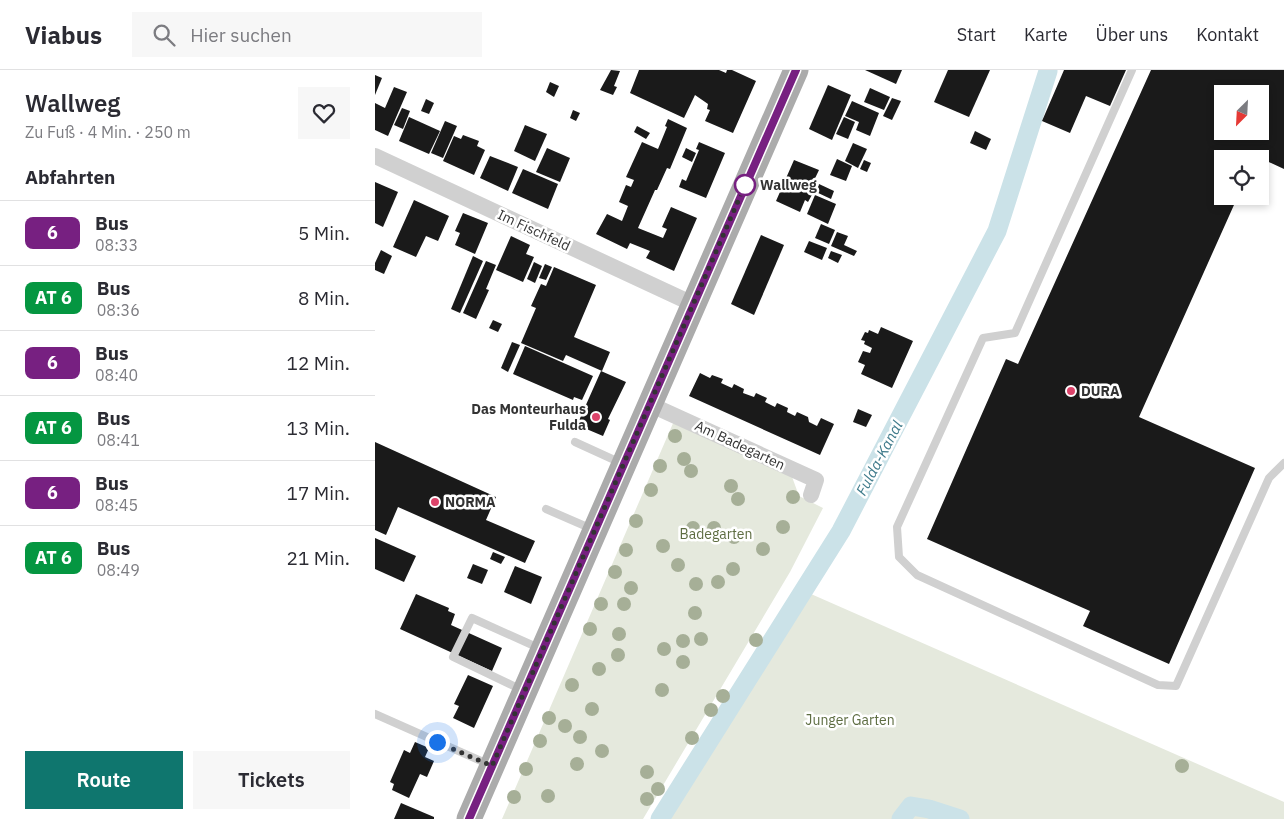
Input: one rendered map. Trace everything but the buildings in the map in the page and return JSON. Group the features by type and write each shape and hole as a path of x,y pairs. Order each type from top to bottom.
{"main road":[{"path":"469,819 796,70"}],"street":[{"name":"Im Fischfeld","path":"375,156 693,304"},
{"name":"Am Badegarten","path":"649,404 816,480 811,495"}],"lane":[{"path":"1132,70 1015,333 983,338 897,527 899,557 917,575 1158,685 1176,686 1269,478 1284,463"},
{"path":"575,442 623,464"},
{"path":"546,508 594,530"},
{"path":"524,692 453,657 472,618 543,650"},
{"path":"375,714 492,766"}],"green space":[{"name":"Badegarten","path":"674,421 791,474 799,496 823,508 790,572 643,819 502,819"},
{"name":"Junger Garten","path":"811,594 1284,802 1284,819 668,819"}],"waterway":[{"name":"Fulda-Kanal","path":"660,819 841,531 997,231 1048,71"},
{"name":"Fulda-Kanal","path":"901,819 911,806 929,809 960,819"}],"bus line":[{"name":"6","path":"469,819 796,70"}],"place":[{"name":"Wallweg","path":"745,185"},
{"name":"DURA","path":"1071,391"},
{"name":"Das Monteurhaus Fulda","path":"596,417"},
{"name":"NORMA","path":"435,502"}],"route":[{"path":"437,742 492,766 745,185"}]}
